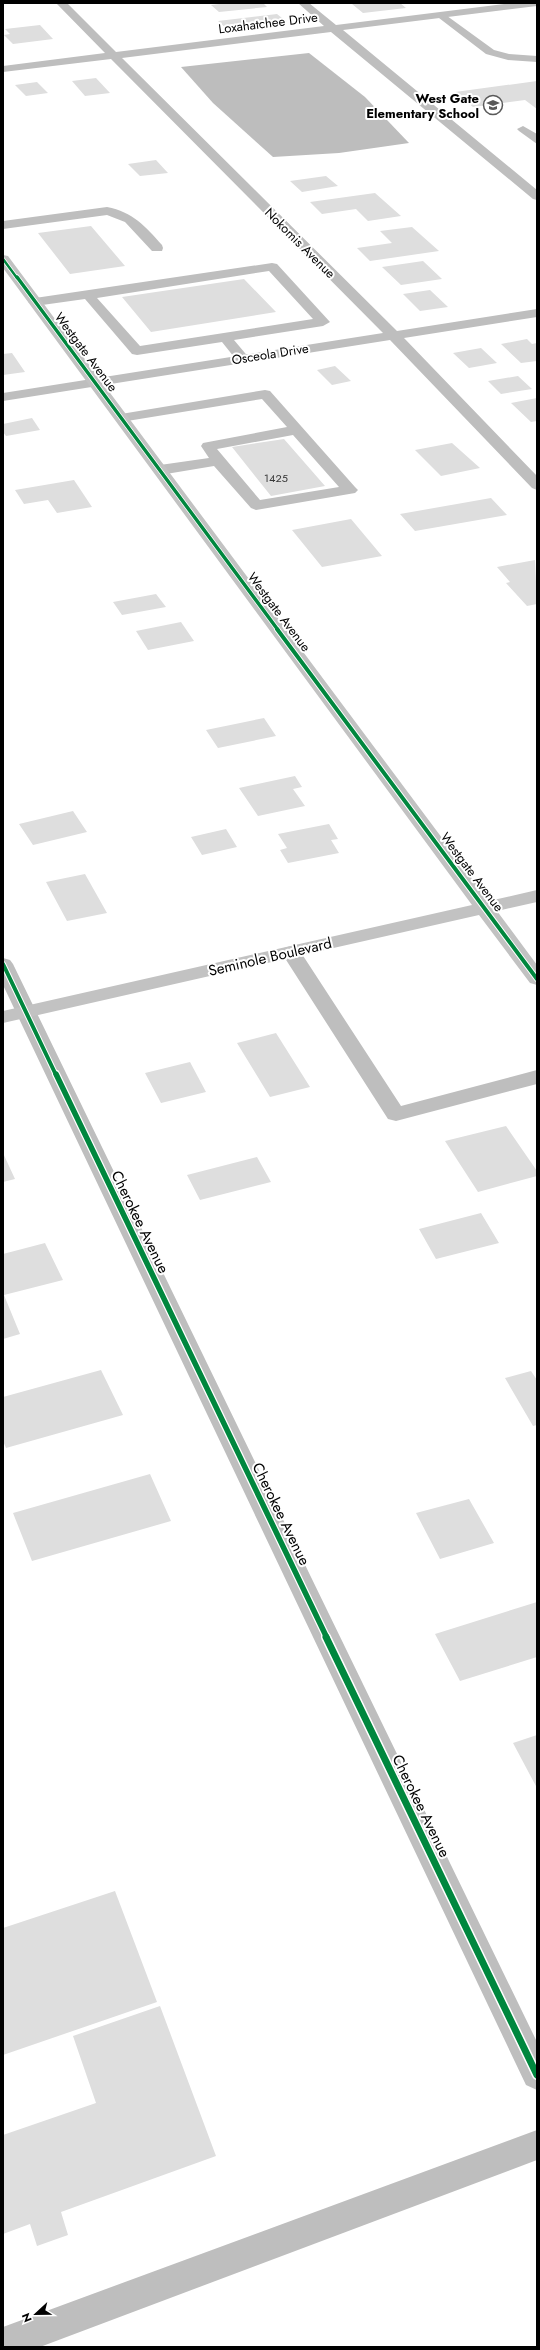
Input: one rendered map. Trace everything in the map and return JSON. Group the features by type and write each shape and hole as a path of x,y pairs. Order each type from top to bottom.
{"street":[{"name":"Nokomis Avenue","path":"60,3 392,335 537,485"},
{"path":"303,3 537,196"},
{"name":"Loxahatchee Drive","path":"3,69 537,4"},
{"path":"442,16 490,52 508,57 537,59"},
{"path":"523,129 537,140"},
{"path":"3,225 107,211 117,212 134,221 157,248"},
{"name":"Westgate Avenue","path":"3,258 537,979"},
{"path":"35,302 272,267 323,322 137,351 88,295"},
{"name":"Osceola Drive","path":"3,397 537,313"},
{"path":"225,337 243,359"},
{"path":"121,418 266,394 350,490 256,505 218,461 208,446 297,430"},
{"path":"160,470 218,461"},
{"name":"Seminole Boulevard","path":"14,1014 537,896"},
{"path":"291,952 396,1114 537,1077"},
{"name":"Cherokee Avenue","path":"3,964 14,1014 537,2075"},
{"path":"3,2344 537,2145"}],"shaded area":[{"path":"309,53 365,97 409,143 339,153 273,157 213,103 181,67"}],"building":[{"path":"227,3 263,3 267,7 219,12 211,5"},
{"path":"400,3 406,8 363,13 352,4"},
{"path":"277,14 287,22 227,29 218,21"},
{"path":"40,25 53,39 13,44 4,35 10,34 5,29"},
{"path":"96,78 110,93 85,96 72,81"},
{"path":"537,81 537,109 525,100 473,107 455,92"},
{"path":"37,82 48,93 26,96 15,85"},
{"path":"156,160 168,173 140,176 128,164"},
{"path":"326,176 338,186 302,192 290,181"},
{"path":"375,193 401,216 368,221 356,209 322,214 310,202"},
{"path":"91,226 125,266 70,274 38,233"},
{"path":"412,227 439,251 370,261 357,248 392,243 380,231"},
{"path":"423,261 442,279 401,285 382,267"},
{"path":"244,279 276,312 151,332 122,297"},
{"path":"430,290 448,307 420,311 403,294"},
{"path":"527,339 532,344 537,343 537,361 521,363 501,344"},
{"path":"481,348 497,363 469,368 453,353"},
{"path":"12,353 25,372 3,375 3,354"},
{"path":"335,366 351,381 332,385 317,370"},
{"path":"518,376 532,389 501,394 488,381"},
{"path":"537,398 537,421 531,422 511,403"},
{"path":"32,418 40,430 6,436 3,432 3,424"},
{"path":"284,439 325,486 271,496 232,447"},
{"path":"452,443 480,468 441,476 415,450"},
{"path":"74,480 92,507 57,513 48,500 24,504 15,490"},
{"path":"491,498 507,515 415,531 400,514"},
{"path":"351,519 382,556 322,567 292,530"},
{"path":"535,560 537,604 527,606 506,583 510,582 497,567"},
{"path":"156,594 166,607 122,615 113,602"},
{"path":"181,622 194,641 148,650 136,631"},
{"path":"264,718 276,736 218,748 206,730"},
{"path":"295,776 302,787 293,789 305,806 258,816 239,788"},
{"path":"73,811 87,832 33,845 19,824"},
{"path":"329,824 338,839 331,840 339,853 288,863 280,850 287,848 278,834"},
{"path":"226,829 237,847 202,855 191,837"},
{"path":"85,874 107,913 67,921 46,882"},
{"path":"276,1033 310,1087 270,1097 237,1043"},
{"path":"190,1062 206,1092 161,1103 145,1073"},
{"path":"506,1126 537,1171 537,1176 478,1192 445,1141"},
{"path":"3,1153 15,1179 3,1182"},
{"path":"257,1157 271,1182 200,1200 187,1175"},
{"path":"481,1213 499,1243 436,1259 419,1229"},
{"path":"45,1243 63,1280 4,1295 20,1334 3,1339 3,1254"},
{"path":"101,1370 123,1415 6,1448 3,1441 3,1397"},
{"path":"531,1371 537,1380 537,1425 533,1426 505,1378"},
{"path":"150,1474 171,1521 32,1561 13,1513"},
{"path":"469,1499 494,1543 440,1559 416,1513"},
{"path":"537,1602 537,1657 460,1681 435,1634"},
{"path":"537,1735 537,1788 513,1743"},
{"path":"115,1891 157,2002 3,2055 3,1928"},
{"path":"160,2006 216,2156 61,2212 68,2235 37,2246 30,2224 3,2234 3,2135 96,2103 73,2036"}],"cycle path":[{"path":"3,259 537,979"},
{"path":"3,964 537,2075"}],"place":[{"name":"West Gate Elementary School","path":"493,105"}]}
